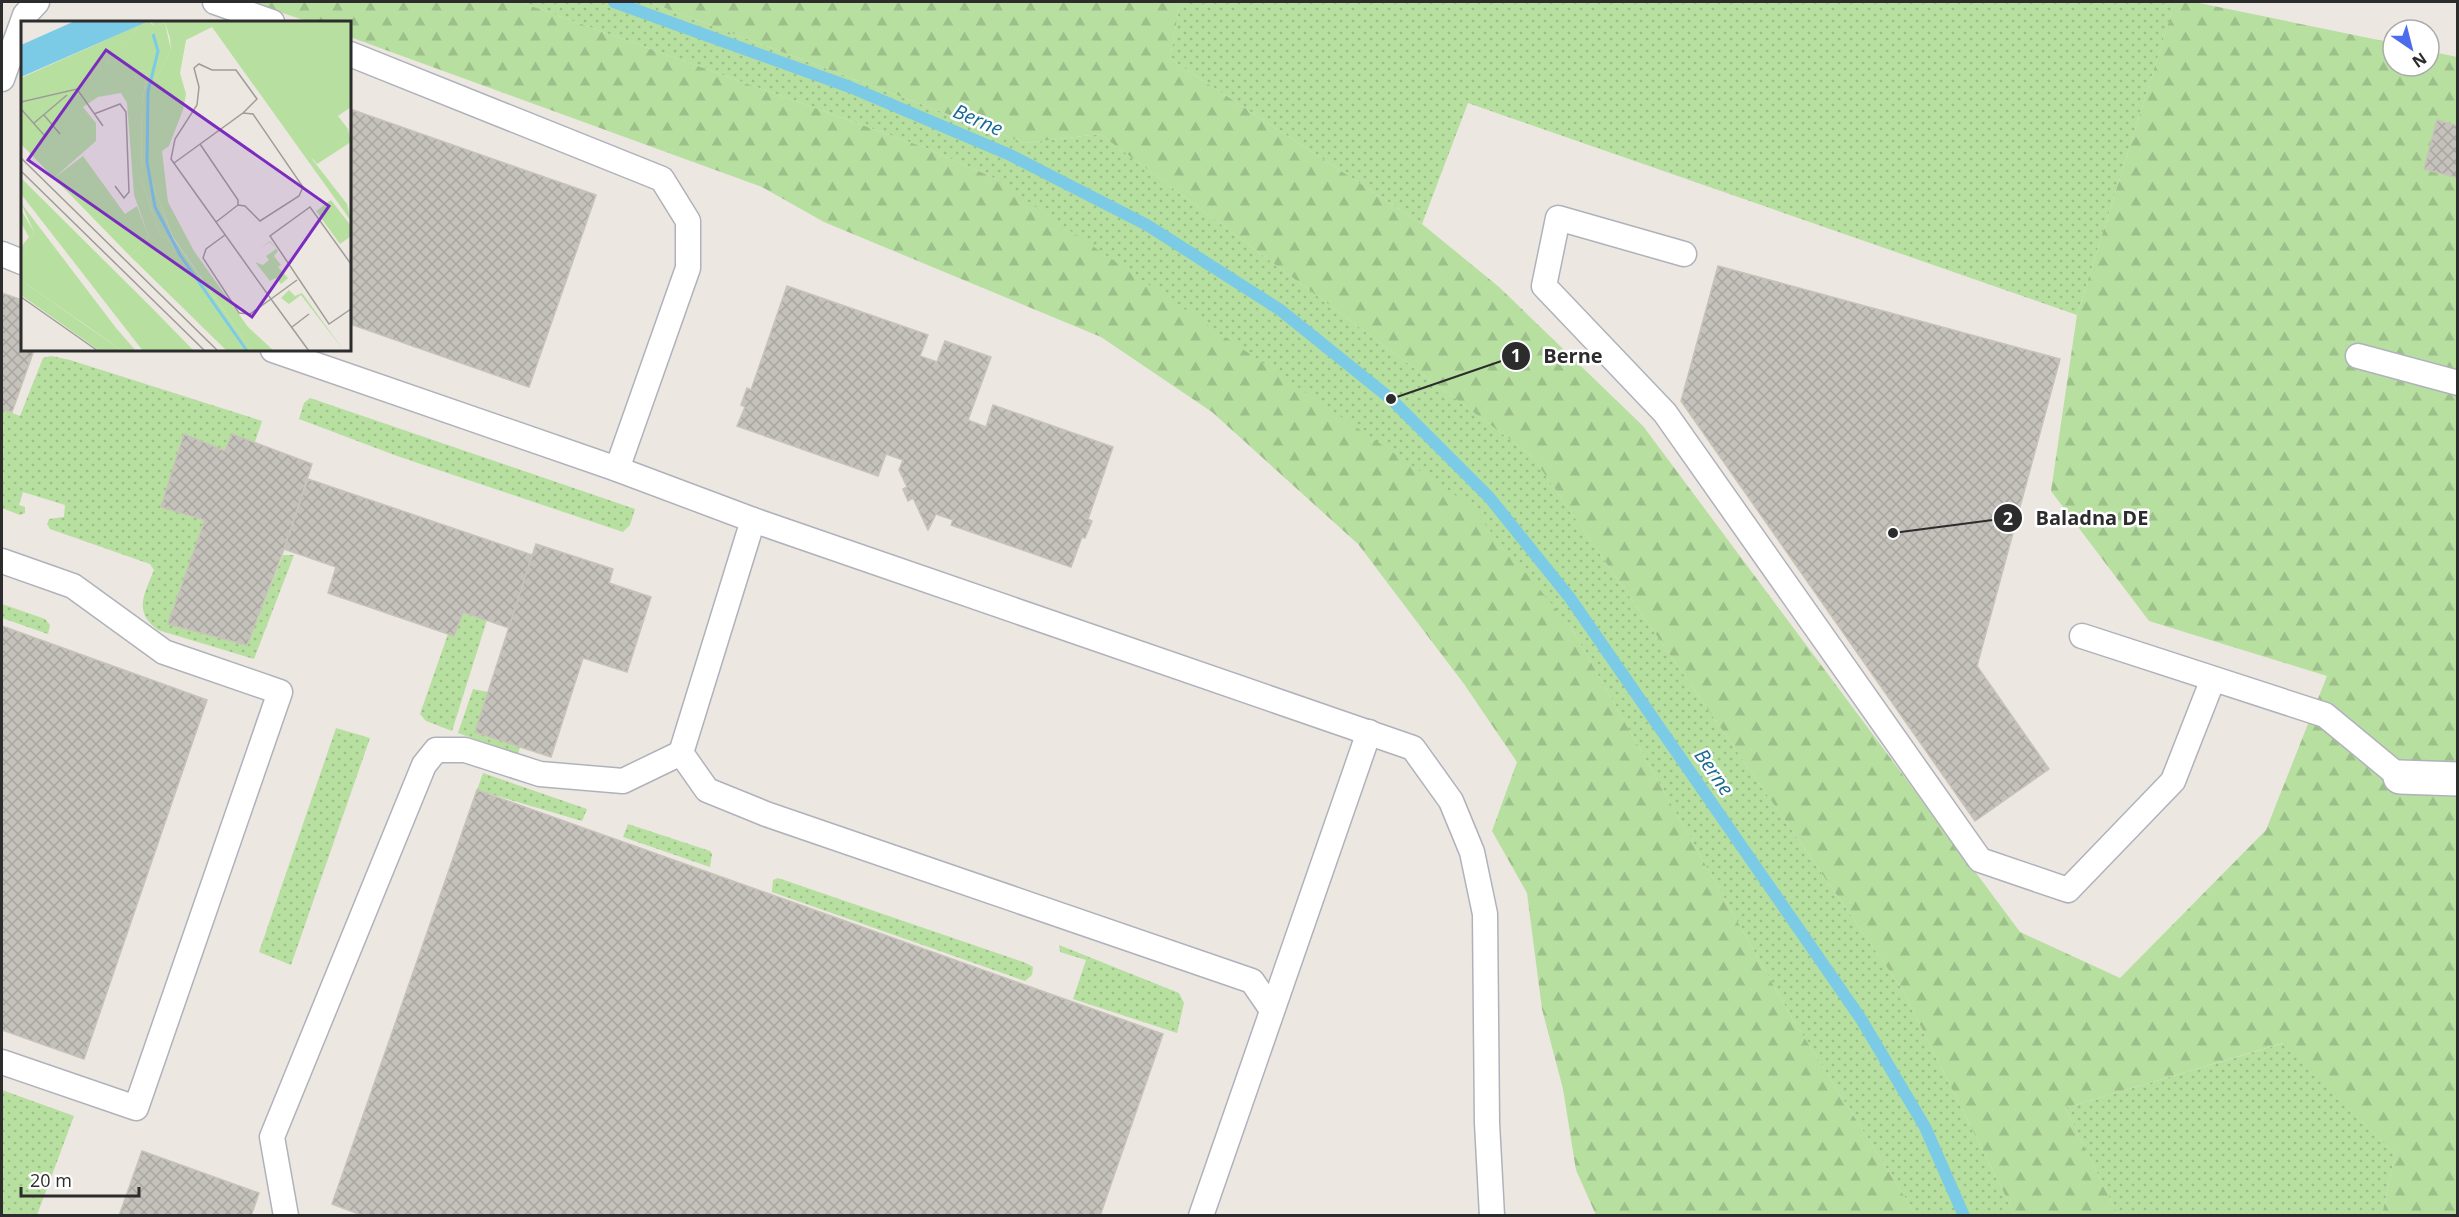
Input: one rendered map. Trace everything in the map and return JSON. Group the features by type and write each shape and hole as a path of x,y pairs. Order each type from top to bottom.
{"street":[{"path":"2400,777 2457,779"}],"lane":[{"path":"23,21 25,15 37,2"},
{"path":"215,2 269,21"},
{"path":"2,79 21,26"},
{"path":"351,54 662,179 688,221 688,268 617,469"},
{"path":"1684,254 1558,218 1544,286 1665,413 1980,860 2068,890 2173,781 2213,679"},
{"path":"2,254 21,262"},
{"path":"276,351 617,469 753,520 1413,747 1451,801 1472,852 1485,914 1487,1123 1492,1215"},
{"path":"2358,357 2457,383"},
{"path":"286,1215 272,1137 424,765 436,750 465,750 540,774 622,781 681,753 753,520"},
{"path":"2,561 73,586 164,652 280,692 136,1108 2,1062"},
{"path":"2082,636 2325,715 2400,777"},
{"path":"1201,1215 1369,732"},
{"path":"681,753 707,790 766,814 1252,981 1272,1010"}],"green space":[{"path":"251,2 520,2 926,148 992,177 1468,504 1571,627 1792,1018 1916,1215 1596,1215 1576,1170 1563,1089 1542,1009 1527,893 1492,831 1517,762 1464,684 1358,544 1212,412 1101,337 824,222 762,187 351,37 351,21 306,21"},
{"path":"520,2 649,2 1025,143 1100,134 1532,456 1902,989 2015,1215 1916,1215 1792,1018 1571,627 992,177 926,148"},
{"path":"649,2 1180,2 1170,59 1422,224 1499,287 1643,426 2020,932 2120,978 2266,830 2327,676 2149,621 2051,491 2077,315 2175,2 2194,2 2381,41 2381,78 2441,78 2441,54 2457,57 2457,1215 2382,1215 2395,1154 2283,1043 2065,1108 2118,1215 2015,1215 1902,989 1532,456 1100,134 1025,143"},
{"path":"1180,2 2175,2 2077,315 1468,103 1422,224 1170,59"},
{"path":"51,356 262,421 255,442 232,435 225,451 184,434 162,507 205,520 168,624 247,645 283,555 294,555 254,659 158,630 145,617 143,610 144,595 154,570 150,564 50,529 47,524 49,519 64,517 65,505 23,492 19,505 25,507 25,513 20,515 2,508 2,409 20,416 43,358"},
{"path":"310,398 635,509 630,525 623,532 400,457 299,419 304,403"},
{"path":"2,604 45,619 50,625 48,634 2,618"},
{"path":"463,612 487,620 452,731 426,721 420,714 448,634 455,635"},
{"path":"473,689 488,692 475,732 520,746 518,755 458,733"},
{"path":"336,728 370,738 291,965 259,952"},
{"path":"483,773 587,809 582,821 477,790"},
{"path":"628,824 710,851 712,854 710,867 623,837"},
{"path":"778,878 1026,963 1033,967 1032,975 1025,981 772,892 773,880"},
{"path":"1059,945 1179,993 1184,1003 1177,1033 1073,999 1086,960 1060,952"},
{"path":"2284,1043 2395,1154 2382,1215 2118,1215 2065,1108"},
{"path":"2,1090 74,1116 37,1215 2,1215"}],"building":[{"path":"351,109 596,195 529,387 351,324"},
{"path":"2437,120 2458,126 2458,178 2424,169"},
{"path":"1718,266 2060,359 1977,666 2049,769 1975,821 1681,401"},
{"path":"787,286 928,335 920,356 937,362 945,341 991,357 968,420 986,427 993,405 1113,447 1088,519 1092,521 1085,538 1082,537 1071,567 951,525 953,520 936,514 928,530 913,498 908,501 903,489 907,487 899,470 903,460 886,454 878,476 737,426 745,407 741,405 747,388 751,390"},
{"path":"2,293 21,300 21,351 34,351 12,412 2,409"},
{"path":"184,434 225,451 232,434 312,464 284,549 247,645 168,624 205,520 161,507"},
{"path":"308,479 532,555 509,628 463,612 454,636 328,593 336,567 284,549"},
{"path":"536,544 613,569 609,583 651,597 627,672 583,658 551,757 475,732"},
{"path":"2,626 207,700 84,1059 2,1030"},
{"path":"477,790 1163,1034 1100,1216 364,1216 332,1204"},
{"path":"142,1151 259,1193 251,1216 119,1216"}],"waterway":[{"name":"Berne","path":"614,2 850,87 1008,154 1147,225 1279,309 1391,399 1489,497 1570,598 1861,1019 1925,1127 1964,1216"}],"place":[{"name":"Berne","path":"1391,399"},
{"name":"Baladna DE","path":"1893,533"}]}
